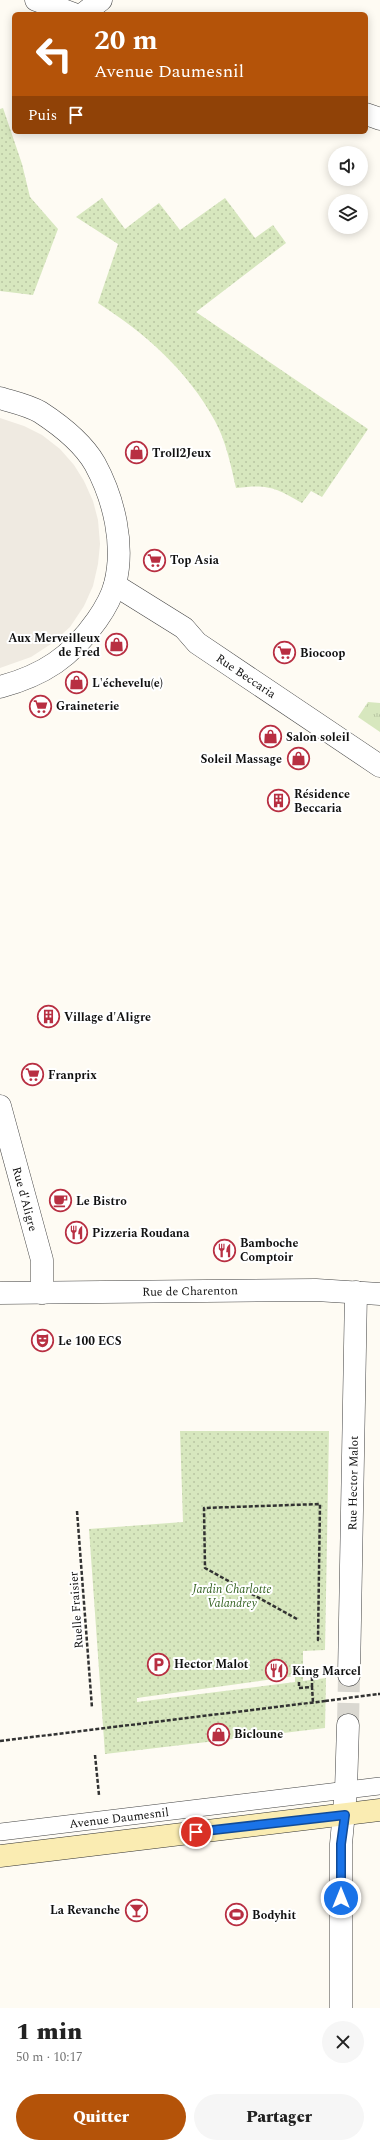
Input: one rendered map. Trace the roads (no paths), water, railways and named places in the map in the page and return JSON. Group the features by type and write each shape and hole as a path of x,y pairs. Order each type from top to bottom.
{"main road":[{"name":"Avenue Daumesnil","path":"0,1856 380,1810"}],"street":[{"path":"36,0 69,12"},
{"path":"85,12 101,0"},
{"path":"368,115 380,119"},
{"path":"0,398 39,411 56,423 79,444 94,463 114,512 118,536 115,585 102,612 82,641 46,670 24,680 0,687"},
{"name":"Rue Beccaria","path":"115,585 184,628 197,643 380,766"},
{"name":"Rue d'Aligre","path":"0,1106 42,1260 42,1293"},
{"name":"Rue de Charenton","path":"0,1293 316,1290 380,1294"},
{"name":"Rue Hector Malot","path":"349,1675 356,1292"},
{"path":"341,2008 341,1844 345,1815 348,1725"}],"lane":[{"name":"Avenue Daumesnil","path":"0,1832 380,1786"}],"tunnel":[{"path":"348,1725 349,1675"}],"place":[{"name":"Troll2Jeux","path":"137,453"},
{"name":"Top Asia","path":"155,560"},
{"name":"Aux Merveilleux de Fred","path":"116,645"},
{"name":"Biocoop","path":"284,653"},
{"name":"L'échevelu(e)","path":"76,683"},
{"name":"Graineterie","path":"41,706"},
{"name":"Salon soleil","path":"271,737"},
{"name":"Soleil Massage","path":"298,759"},
{"name":"Résidence Beccaria","path":"278,801"},
{"name":"Village d'Aligre","path":"49,1017"},
{"name":"Franprix","path":"32,1075"},
{"name":"Le Bistro","path":"61,1201"},
{"name":"Pizzeria Roudana","path":"77,1233"},
{"name":"Bamboche Comptoir","path":"225,1250"},
{"name":"Le 100 ECS","path":"43,1341"},
{"name":"Hector Malot","path":"158,1664"},
{"name":"King Marcel","path":"277,1671"},
{"name":"Bicloune","path":"218,1734"},
{"name":"La Revanche","path":"136,1910"},
{"name":"Bodyhit","path":"236,1915"}],"park label":[{"name":"Jardin Charlotte Valandrey","path":"232,1596"}]}
